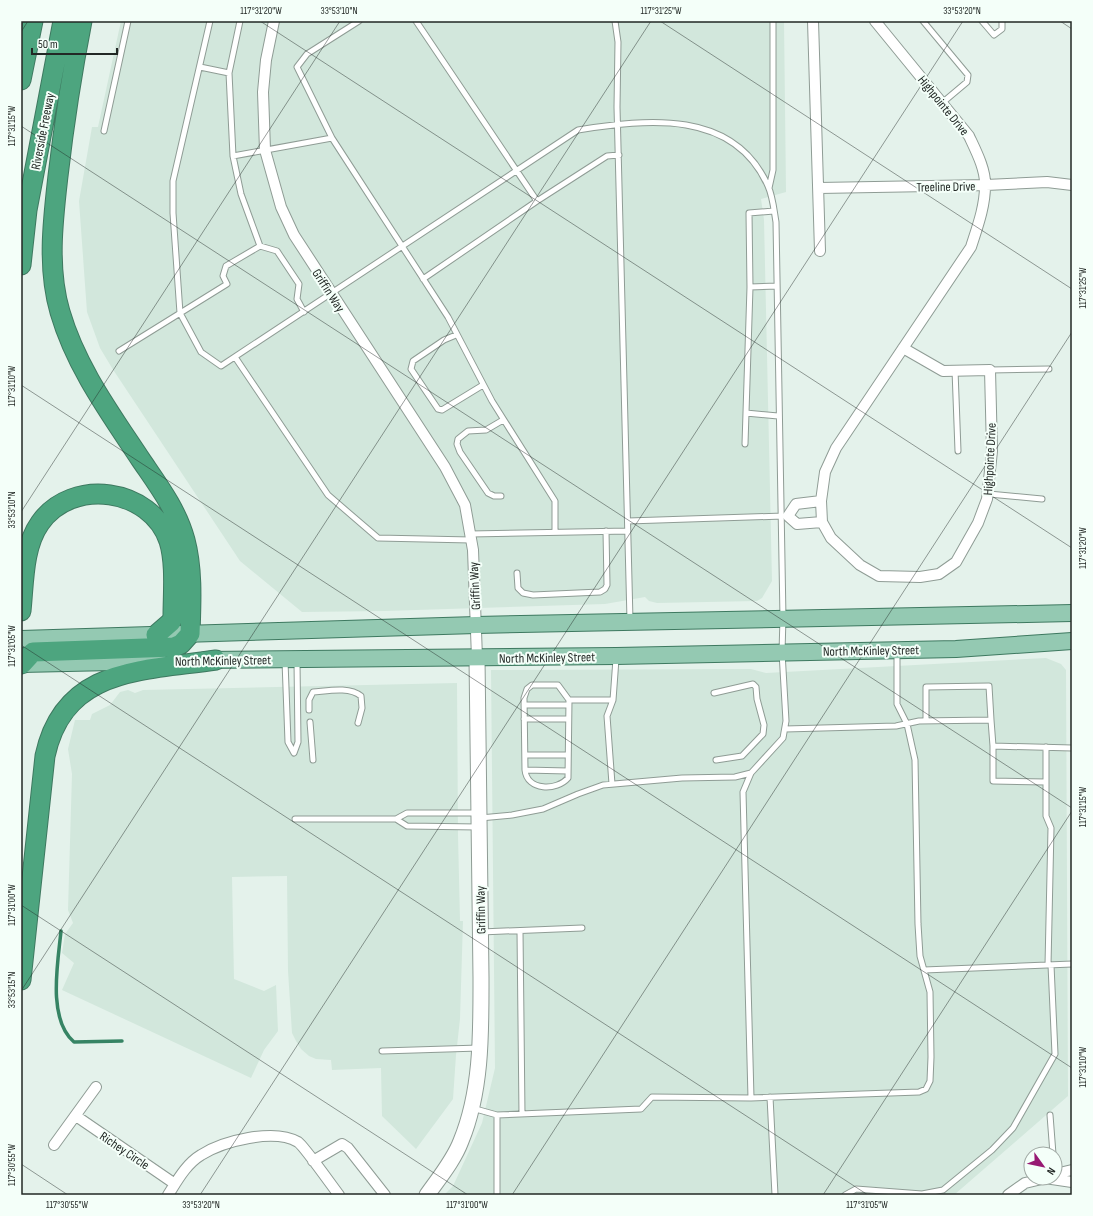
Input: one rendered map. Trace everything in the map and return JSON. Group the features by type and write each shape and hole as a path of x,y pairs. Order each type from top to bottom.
{"highway":[{"name":"Riverside Freeway","path":"21,265 27,210 63,21"},
{"path":"21,664 33,652 174,647 180,644 190,634 188,554 181,527 164,494 78,361 57,301 53,257 54,211 63,138 82,21"},
{"path":"21,44 33,22"},
{"path":"21,80 33,22"},
{"path":"21,611 29,550 33,536 41,522 54,508 65,501 92,493 110,494 125,498 139,505 154,517 163,529 169,541 172,558 173,617 171,622 156,635"},
{"path":"21,980 45,756 51,734 61,714 87,689 120,674 216,660"}],"main road":[{"name":"North McKinley Street","path":"21,639 476,625 1072,613"},
{"name":"North McKinley Street","path":"21,664 216,660 616,656 956,649 1072,641"}],"street":[{"name":"Griffin Way","path":"274,21 266,60 262,92 265,150 272,181 287,221 331,295 445,467 464,505 470,537 477,658 481,1024 477,1077 472,1108 461,1142 428,1195"},
{"path":"813,21 820,251"},
{"name":"Highpointe Drive","path":"875,21 969,136 979,158 986,186 981,217 971,248 836,448 825,472 821,501 822,522 831,538 842,550 860,565 879,576 920,577 939,574 956,562 978,523 989,494 992,450 990,370"},
{"name":"Treeline Drive","path":"819,188 986,186 1047,182 1072,185"},
{"path":"904,348 943,370 990,370"},
{"path":"821,501 796,504 784,516 797,524 822,522"},
{"path":"54,1145 96,1087"},
{"name":"Richey Circle","path":"76,1116 175,1184"},
{"path":"168,1195 180,1175 200,1155 244,1138 276,1136 298,1142 339,1195"},
{"path":"313,1161 342,1144 348,1148 386,1195"},
{"path":"1008,1195 1023,1184"}],"lane":[{"path":"104,131 128,21"},
{"path":"210,21 173,181 173,213 180,313 201,352 221,366 331,295 578,130 618,124 669,122 708,130 724,136 742,148 759,169 769,188 776,222 778,416 784,516 782,652 786,721 783,738 751,773 743,792 751,1098"},
{"path":"240,21 229,72 233,156 241,194 260,246"},
{"path":"359,21 307,54 298,67 332,138 448,317 483,385 555,501 555,532"},
{"path":"416,21 538,201"},
{"path":"615,21 618,42 618,155 630,622"},
{"path":"769,188 773,170 773,21"},
{"path":"923,21 968,75 967,82 942,103"},
{"path":"982,21 994,36 1002,30 1002,21"},
{"path":"200,67 229,72"},
{"path":"233,156 332,138"},
{"path":"422,279 608,156 618,155"},
{"path":"745,444 750,287 748,212 774,211"},
{"path":"119,351 227,284 222,276 226,266 260,246 277,251 299,284 297,299 304,312"},
{"path":"750,287 777,286"},
{"path":"456,335 444,340 413,361 411,369 438,409 442,410 483,385"},
{"path":"235,357 328,495 378,538 470,537 555,532 628,531"},
{"path":"990,370 1049,369"},
{"path":"955,370 958,451"},
{"path":"746,413 778,416"},
{"path":"501,496 494,496 488,493 460,452 457,444 458,439 468,431 486,430 504,420"},
{"path":"989,494 1042,499"},
{"path":"628,521 784,516"},
{"path":"516,573 518,588 523,593 533,595 600,592 605,589 607,585 606,531"},
{"path":"472,1108 496,1115 522,1114 641,1109 652,1098 751,1098 919,1092 926,1089 930,1081 931,1057 930,992 920,956 915,760 907,724 897,704 897,650"},
{"path":"612,784 607,716 613,700 616,656"},
{"path":"291,660 298,742 294,753 288,742 291,660"},
{"path":"714,693 753,684 756,687 757,699 764,725 763,734 742,756 716,760"},
{"path":"532,685 558,685 568,703 568,778 564,782 557,785 537,786 532,784 526,777 525,770 524,698 527,690 532,685"},
{"path":"926,721 926,687 989,686 993,746 993,781 1046,782"},
{"path":"309,710 309,700 313,692 356,692 361,696 360,717 358,723"},
{"path":"524,705 613,700"},
{"path":"524,719 568,719"},
{"path":"785,729 896,726 926,721 991,720"},
{"path":"310,722 313,760"},
{"path":"993,746 1072,748"},
{"path":"845,1195 856,1189 922,1194 943,1190 992,1150 1012,1128 1055,1054 1050,965 1051,828 1046,816 1046,747"},
{"path":"525,755 568,755"},
{"path":"525,770 568,771"},
{"path":"396,819 407,826 512,815 543,809 578,794 612,784 682,778 735,777 751,773"},
{"path":"295,819 396,819 407,813 479,819"},
{"path":"480,932 582,928"},
{"path":"520,931 522,1114"},
{"path":"924,970 1072,964"},
{"path":"382,1051 479,1048"},
{"path":"770,1097 775,1195"},
{"path":"496,1115 497,1195"},
{"path":"1050,1115 1052,1146"}],"shaded area":[{"path":"121,21 784,21 786,192 761,199 764,220 772,581 762,598 757,601 657,603 649,601 645,597 605,604 302,612 240,561 112,368 100,348 87,312 79,201 92,127 98,127"},
{"path":"1046,658 1061,664 1066,670 1068,1096 954,1195 444,1195 453,1186 482,1123 495,1068 491,670 751,669 766,673"},
{"path":"457,683 460,921 463,921 460,1019 453,1099 416,1149 382,1116 381,1068 332,1070 331,1060 316,1059 309,1056 301,1049 292,1033 288,971 287,876 232,877 234,979 264,991 276,985 278,1031 264,1050 251,1078 62,990 74,963 62,953 65,934 73,923 68,910 72,774 68,749 75,720 90,720 92,714 110,705 120,692 128,690 135,693 143,690"}],"waterway":[{"path":"61,931 56,990 60,1019 66,1032 74,1042 122,1041"}]}
